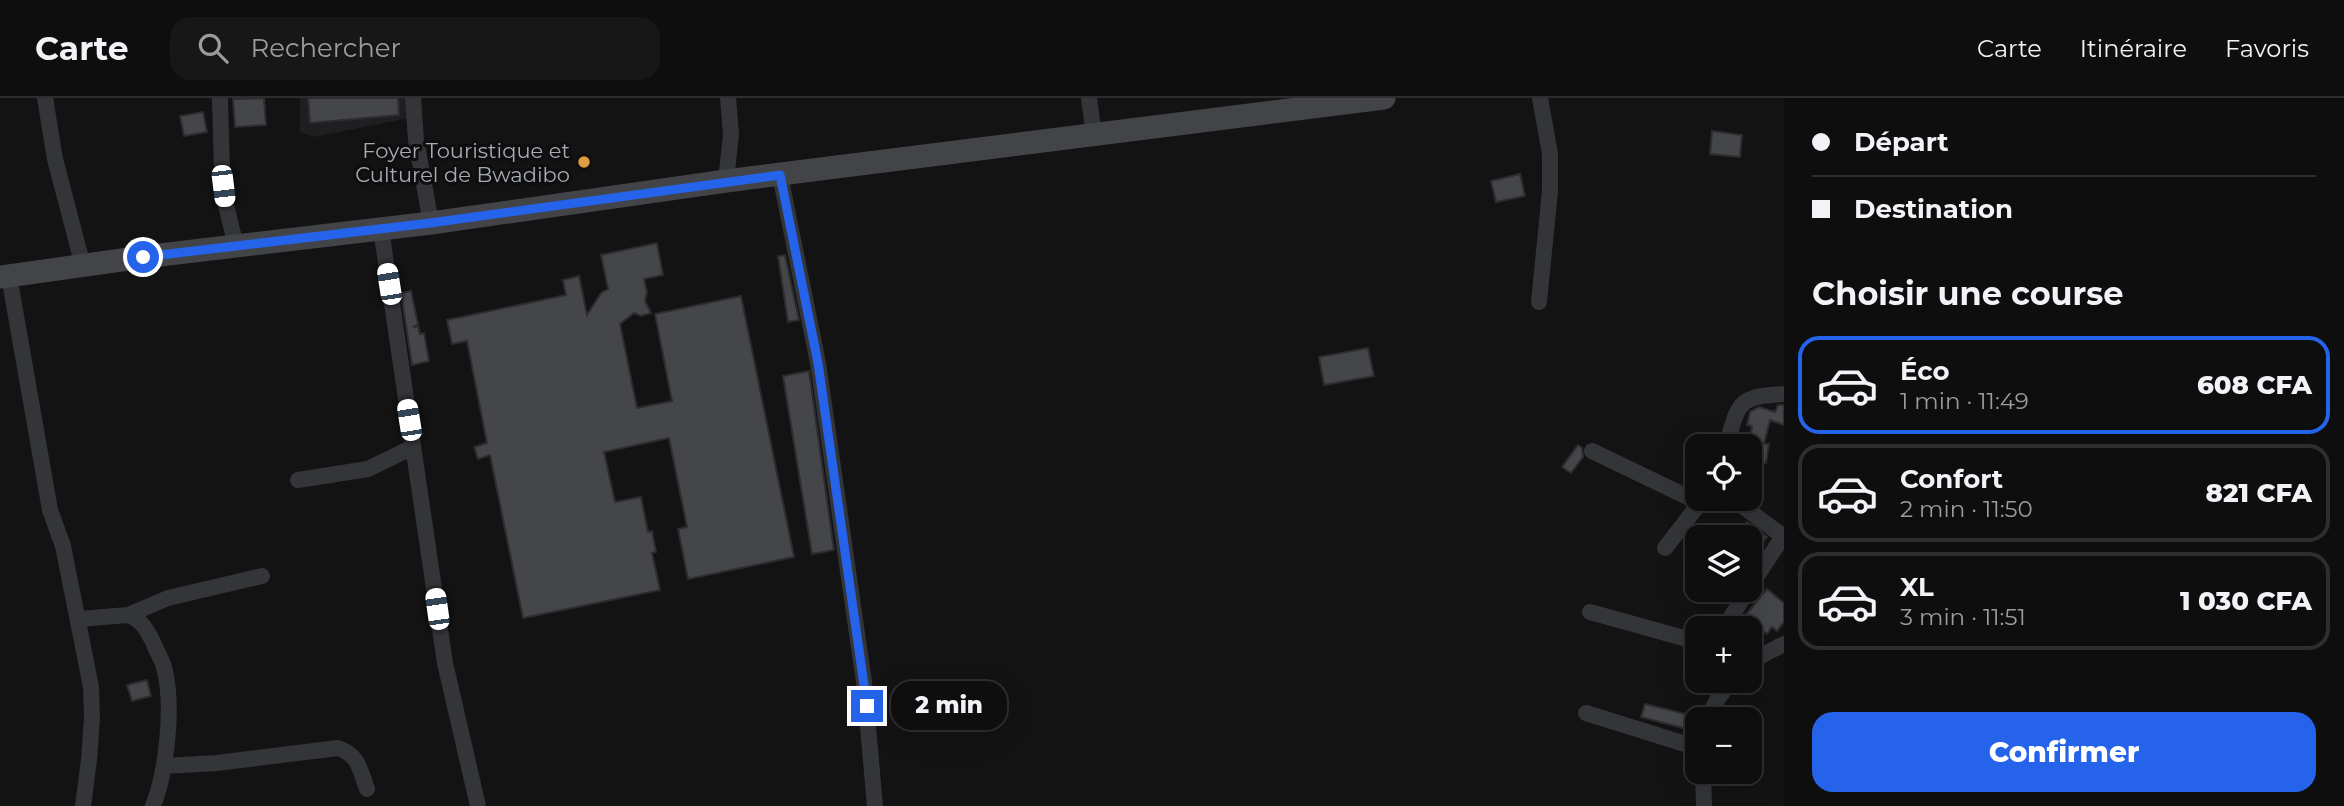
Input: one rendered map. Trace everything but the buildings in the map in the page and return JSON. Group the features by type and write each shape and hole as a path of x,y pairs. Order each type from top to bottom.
{"main road":[{"path":"4,277 430,223 726,181 1384,98"}],"street":[{"path":"46,98 55,159 83,266"},
{"path":"220,98 225,201 236,246"},
{"path":"413,98 416,140 430,223"},
{"path":"726,181 732,134 728,98"},
{"path":"1089,98 1094,136"},
{"path":"1539,302 1550,191 1550,154 1540,98"},
{"path":"780,175 818,363 864,682 875,806"},
{"path":"381,229 445,663 478,806"},
{"path":"4,277 50,510 63,546 91,687 92,718 83,806"},
{"path":"1730,434 1737,409 1742,402 1749,398 1784,394"},
{"path":"298,480 368,469 413,447"},
{"path":"1592,451 1685,493"},
{"path":"1665,548 1694,511"},
{"path":"1750,511 1784,536 1762,569"},
{"path":"79,619 128,615 168,598 262,576"},
{"path":"1590,612 1685,638"},
{"path":"128,615 141,623 148,632 163,665 168,686 164,766 153,806"},
{"path":"1762,655 1784,643"},
{"path":"1586,713 1685,744"},
{"path":"164,766 217,764 338,748 350,752 357,762 367,789"},
{"path":"1703,784 1704,806"}],"shaded area":[{"path":"300,98 409,98 409,118 314,137 300,132"}],"place":[{"name":"Foyer Touristique et Culturel de Bwadibo","path":"584,162"}],"route":[{"path":"143,257 430,223 780,175 818,363 867,706"}]}
